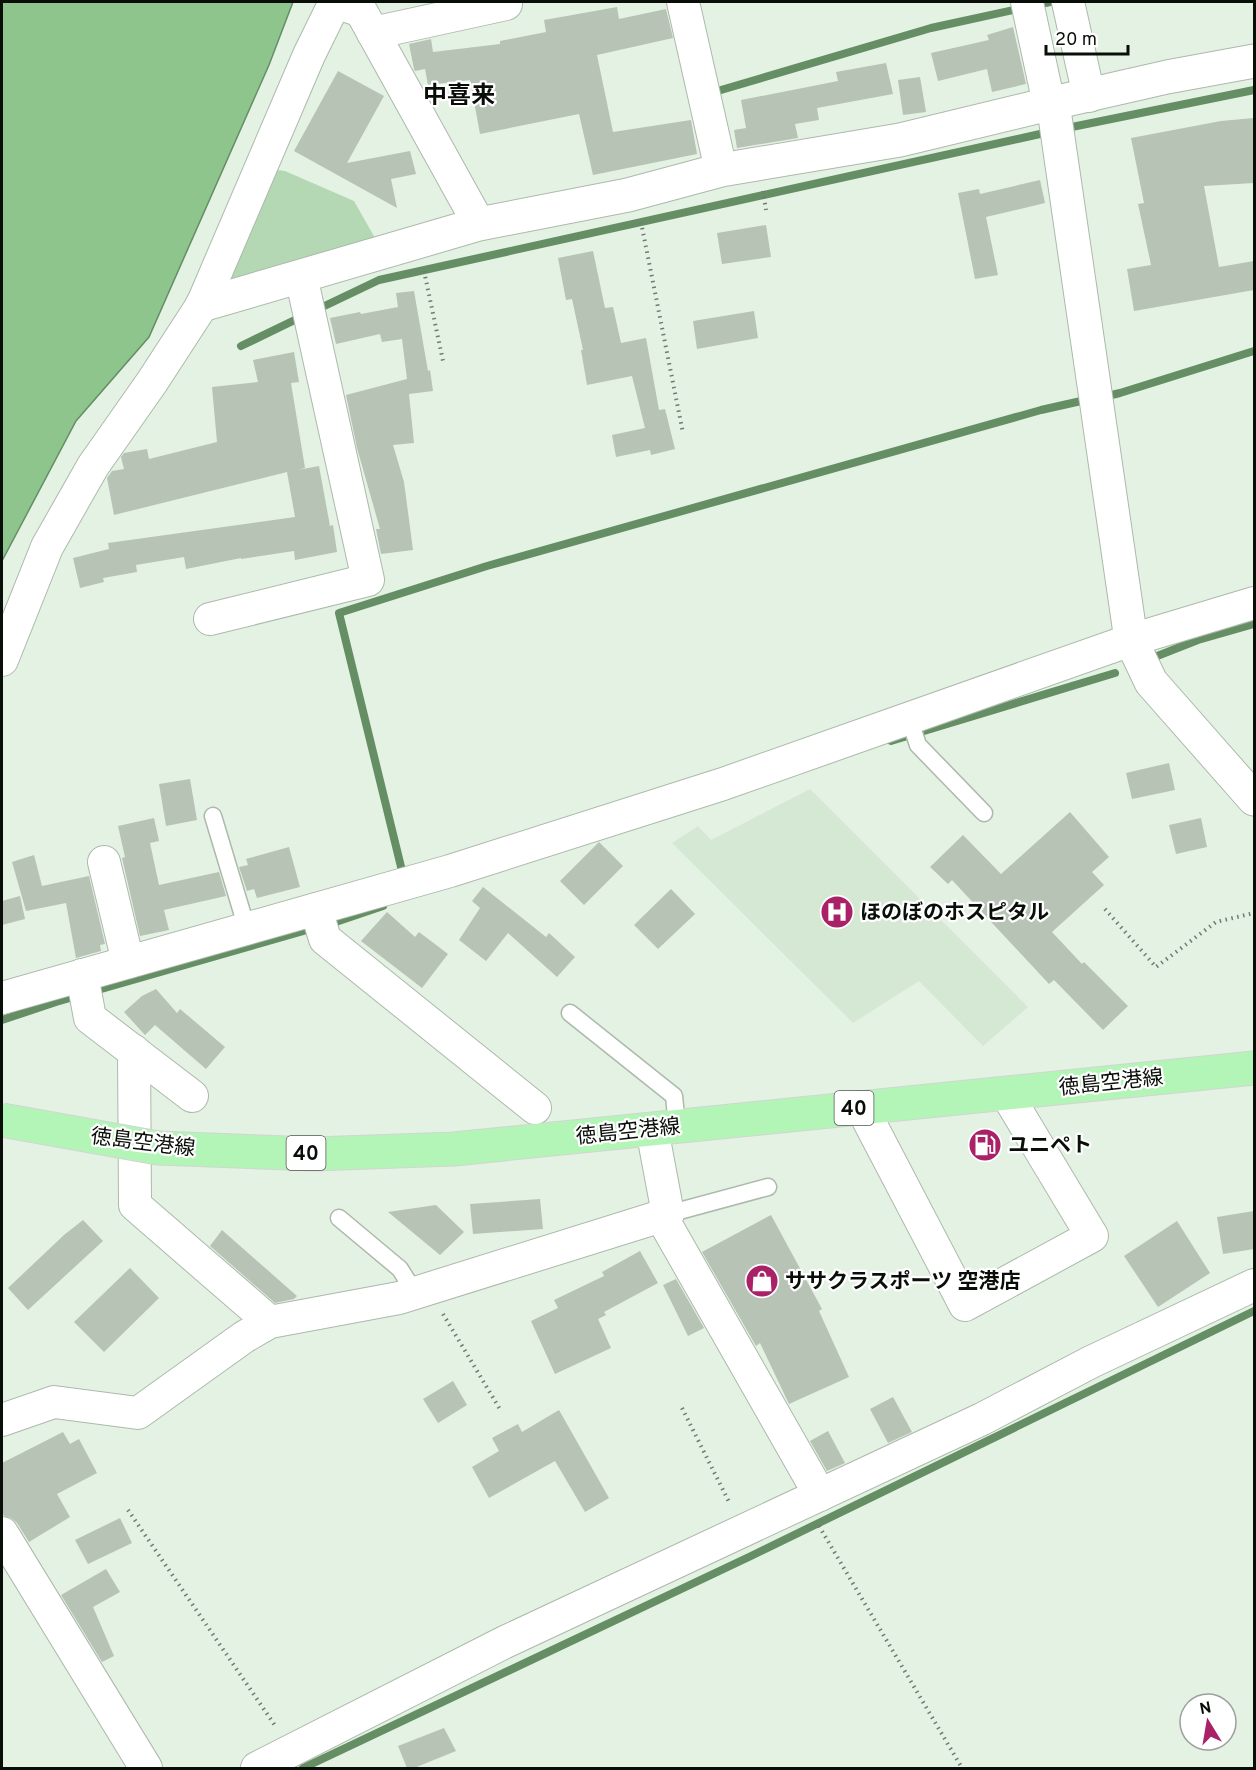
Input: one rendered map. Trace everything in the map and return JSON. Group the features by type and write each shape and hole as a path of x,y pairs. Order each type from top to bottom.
{"main road":[{"name":"徳島空港線","path":"2,1120 158,1148 314,1154 454,1149 1254,1068"}],"street":[{"path":"2,660 47,547 93,466 202,305 309,55 354,10 510,2"},
{"path":"683,2 721,170"},
{"path":"1027,2 1051,103 1131,640 1150,681 1254,799"},
{"path":"1068,2 1089,96"},
{"path":"354,10 478,224"},
{"path":"202,305 478,224 628,195 721,170 900,140 1167,77 1254,61"},
{"path":"210,619 368,580 301,276"},
{"path":"2,998 84,989 128,962 450,871 723,784 914,732 1131,640 1254,603"},
{"path":"104,862 128,962"},
{"path":"316,909 325,939 535,1108"},
{"path":"84,989 90,1018 192,1096"},
{"path":"134,1051 135,1205 270,1322"},
{"path":"862,1108 965,1305 1092,1236 1006,1093"},
{"path":"665,1128 665,1215 813,1499"},
{"path":"2,1420 54,1402 138,1413 244,1337 270,1322 399,1298 414,1284 665,1215"},
{"path":"257,1768 505,1642 982,1419 1091,1362 1254,1285"},
{"path":"2,1533 146,1768"}],"lane":[{"path":"914,732 984,813"},
{"path":"213,816 247,929"},
{"path":"570,1012 674,1096 665,1128"},
{"path":"665,1215 768,1187"},
{"path":"339,1218 414,1284"}],"path":[{"path":"644,235 683,433"},
{"path":"426,279 443,362"},
{"path":"1105,909 1156,967 1216,922 1254,913"},
{"path":"414,1284 501,1411"},
{"path":"682,1408 744,1531"},
{"path":"813,1499 962,1768"},
{"path":"128,1510 292,1750"}],"shaded area":[{"path":"2,2 293,2 269,65 149,337 76,421 2,561"},
{"path":"270,169 285,171 354,201 375,238 233,281 228,275"},
{"name":"ほのぼのホスピタル","path":"810,789 1028,1007 983,1046 919,981 853,1023 672,843 698,826 711,840"}],"building":[{"path":"617,7 619,19 666,9 673,38 597,55 613,132 691,120 697,154 593,175 579,114 480,134 470,80 428,85 425,69 415,71 414,69 409,44 431,39 433,52 500,44 500,41 546,32 544,20"},
{"path":"1013,27 1026,84 992,92 987,69 938,81 931,53 989,40 987,35"},
{"path":"886,63 893,94 817,108 819,120 795,124 798,138 737,148 734,130 746,128 741,100 838,81 836,72"},
{"path":"338,71 384,96 347,163 410,151 416,174 391,179 397,208 294,151"},
{"path":"920,77 926,112 903,115 898,80"},
{"path":"1254,118 1254,183 1204,186 1219,267 1254,261 1254,290 1134,311 1127,269 1151,265 1138,204 1144,203 1131,138 1221,121"},
{"path":"1040,180 1045,203 986,217 998,275 975,279 958,193 979,189 980,194"},
{"path":"766,225 771,257 722,264 717,233"},
{"path":"593,251 605,308 613,307 621,343 646,338 659,410 665,409 675,449 651,455 650,450 616,457 612,435 645,428 632,376 587,385 581,350 583,350 572,299 566,300 558,258"},
{"path":"414,291 433,391 409,394 414,443 393,445 404,482 413,550 381,554 376,529 380,529 357,448 346,395 407,379 402,339 382,342 380,334 336,344 330,318 398,307 396,293"},
{"path":"754,311 758,338 697,349 693,321"},
{"path":"294,352 299,382 291,383 305,468 298,470 319,466 337,552 295,560 294,551 241,558 186,569 184,557 136,565 137,572 103,578 104,582 80,588 73,558 109,549 108,543 295,517 287,472 114,515 107,478 112,471 124,469 121,457 124,453 147,449 149,459 217,442 212,387 258,382 253,360"},
{"path":"1169,763 1175,790 1132,799 1126,773"},
{"path":"190,779 197,820 166,826 159,784"},
{"path":"1070,812 1109,857 1092,872 1104,885 1052,932 1082,964 1084,962 1128,1006 1103,1030 1054,980 1049,984 952,880 948,884 930,867 963,835 1001,874"},
{"path":"154,818 159,841 150,843 159,885 219,872 226,896 164,910 169,930 140,936 122,858 125,857 118,826"},
{"path":"1201,818 1207,847 1176,854 1169,825"},
{"path":"599,842 623,866 584,905 560,881"},
{"path":"289,847 300,887 257,898 254,889 247,891 239,867 248,865 246,859"},
{"path":"34,855 42,886 89,876 105,944 100,945 101,951 76,958 66,903 26,911 12,862"},
{"path":"483,887 546,937 549,933 575,957 557,977 508,933 486,961 459,940 480,908 472,901"},
{"path":"671,889 695,914 658,949 634,925"},
{"path":"20,896 25,919 2,925 2,901"},
{"path":"387,912 415,937 419,932 448,954 422,988 361,941"},
{"path":"156,989 177,1013 180,1009 225,1047 206,1069 155,1025 145,1035 124,1012 142,996"},
{"path":"540,1199 543,1229 473,1234 470,1204"},
{"path":"436,1205 464,1232 440,1255 388,1212"},
{"path":"1254,1211 1254,1249 1223,1254 1217,1217"},
{"name":"ササクラスポーツ 空港店","path":"771,1215 822,1309 819,1311 849,1377 789,1404 760,1343 756,1346 702,1252"},
{"path":"83,1220 103,1241 28,1310 8,1288"},
{"path":"1177,1221 1210,1273 1158,1307 1124,1256"},
{"path":"222,1230 297,1296 294,1299 275,1303 210,1246"},
{"path":"640,1251 658,1283 604,1312 606,1315 598,1319 611,1348 555,1374 531,1321 558,1308 554,1300 604,1276 602,1272"},
{"path":"130,1268 159,1298 104,1352 74,1322"},
{"path":"676,1279 704,1328 688,1336 663,1285"},
{"path":"453,1381 467,1405 438,1423 423,1399"},
{"path":"893,1397 912,1432 888,1443 870,1409"},
{"path":"559,1410 609,1498 585,1512 555,1461 489,1498 472,1467 499,1451 492,1438 518,1424 522,1432"},
{"path":"828,1431 845,1463 827,1471 810,1441"},
{"path":"63,1432 70,1444 79,1439 97,1473 57,1494 70,1517 29,1542 17,1523 4,1516 2,1511 2,1463"},
{"path":"120,1518 132,1543 88,1564 75,1540"},
{"path":"106,1569 120,1592 93,1607 114,1656 102,1662 61,1595"},
{"path":"444,1728 456,1751 414,1768 407,1768 398,1746"}],"waterway":[{"path":"721,90 931,28 1050,2"},
{"path":"1062,129 1254,90"},
{"path":"314,311 379,280 1049,132"},
{"path":"241,346 303,316"},
{"path":"1103,397 1254,351"},
{"path":"404,879 339,613 487,566 1041,410 1090,399"},
{"path":"1147,660 1198,640 1254,624"},
{"path":"891,741 1115,673"},
{"path":"327,925 383,906"},
{"path":"2,1020 56,1002 314,928"},
{"path":"303,1768 751,1556 1254,1311"}],"place":[{"name":"ほのぼのホスピタル","path":"837,912"},
{"name":"ユニペト","path":"985,1145"},
{"name":"ササクラスポーツ 空港店","path":"762,1281"}],"district":[{"name":"中喜来","path":"459,95"}]}
